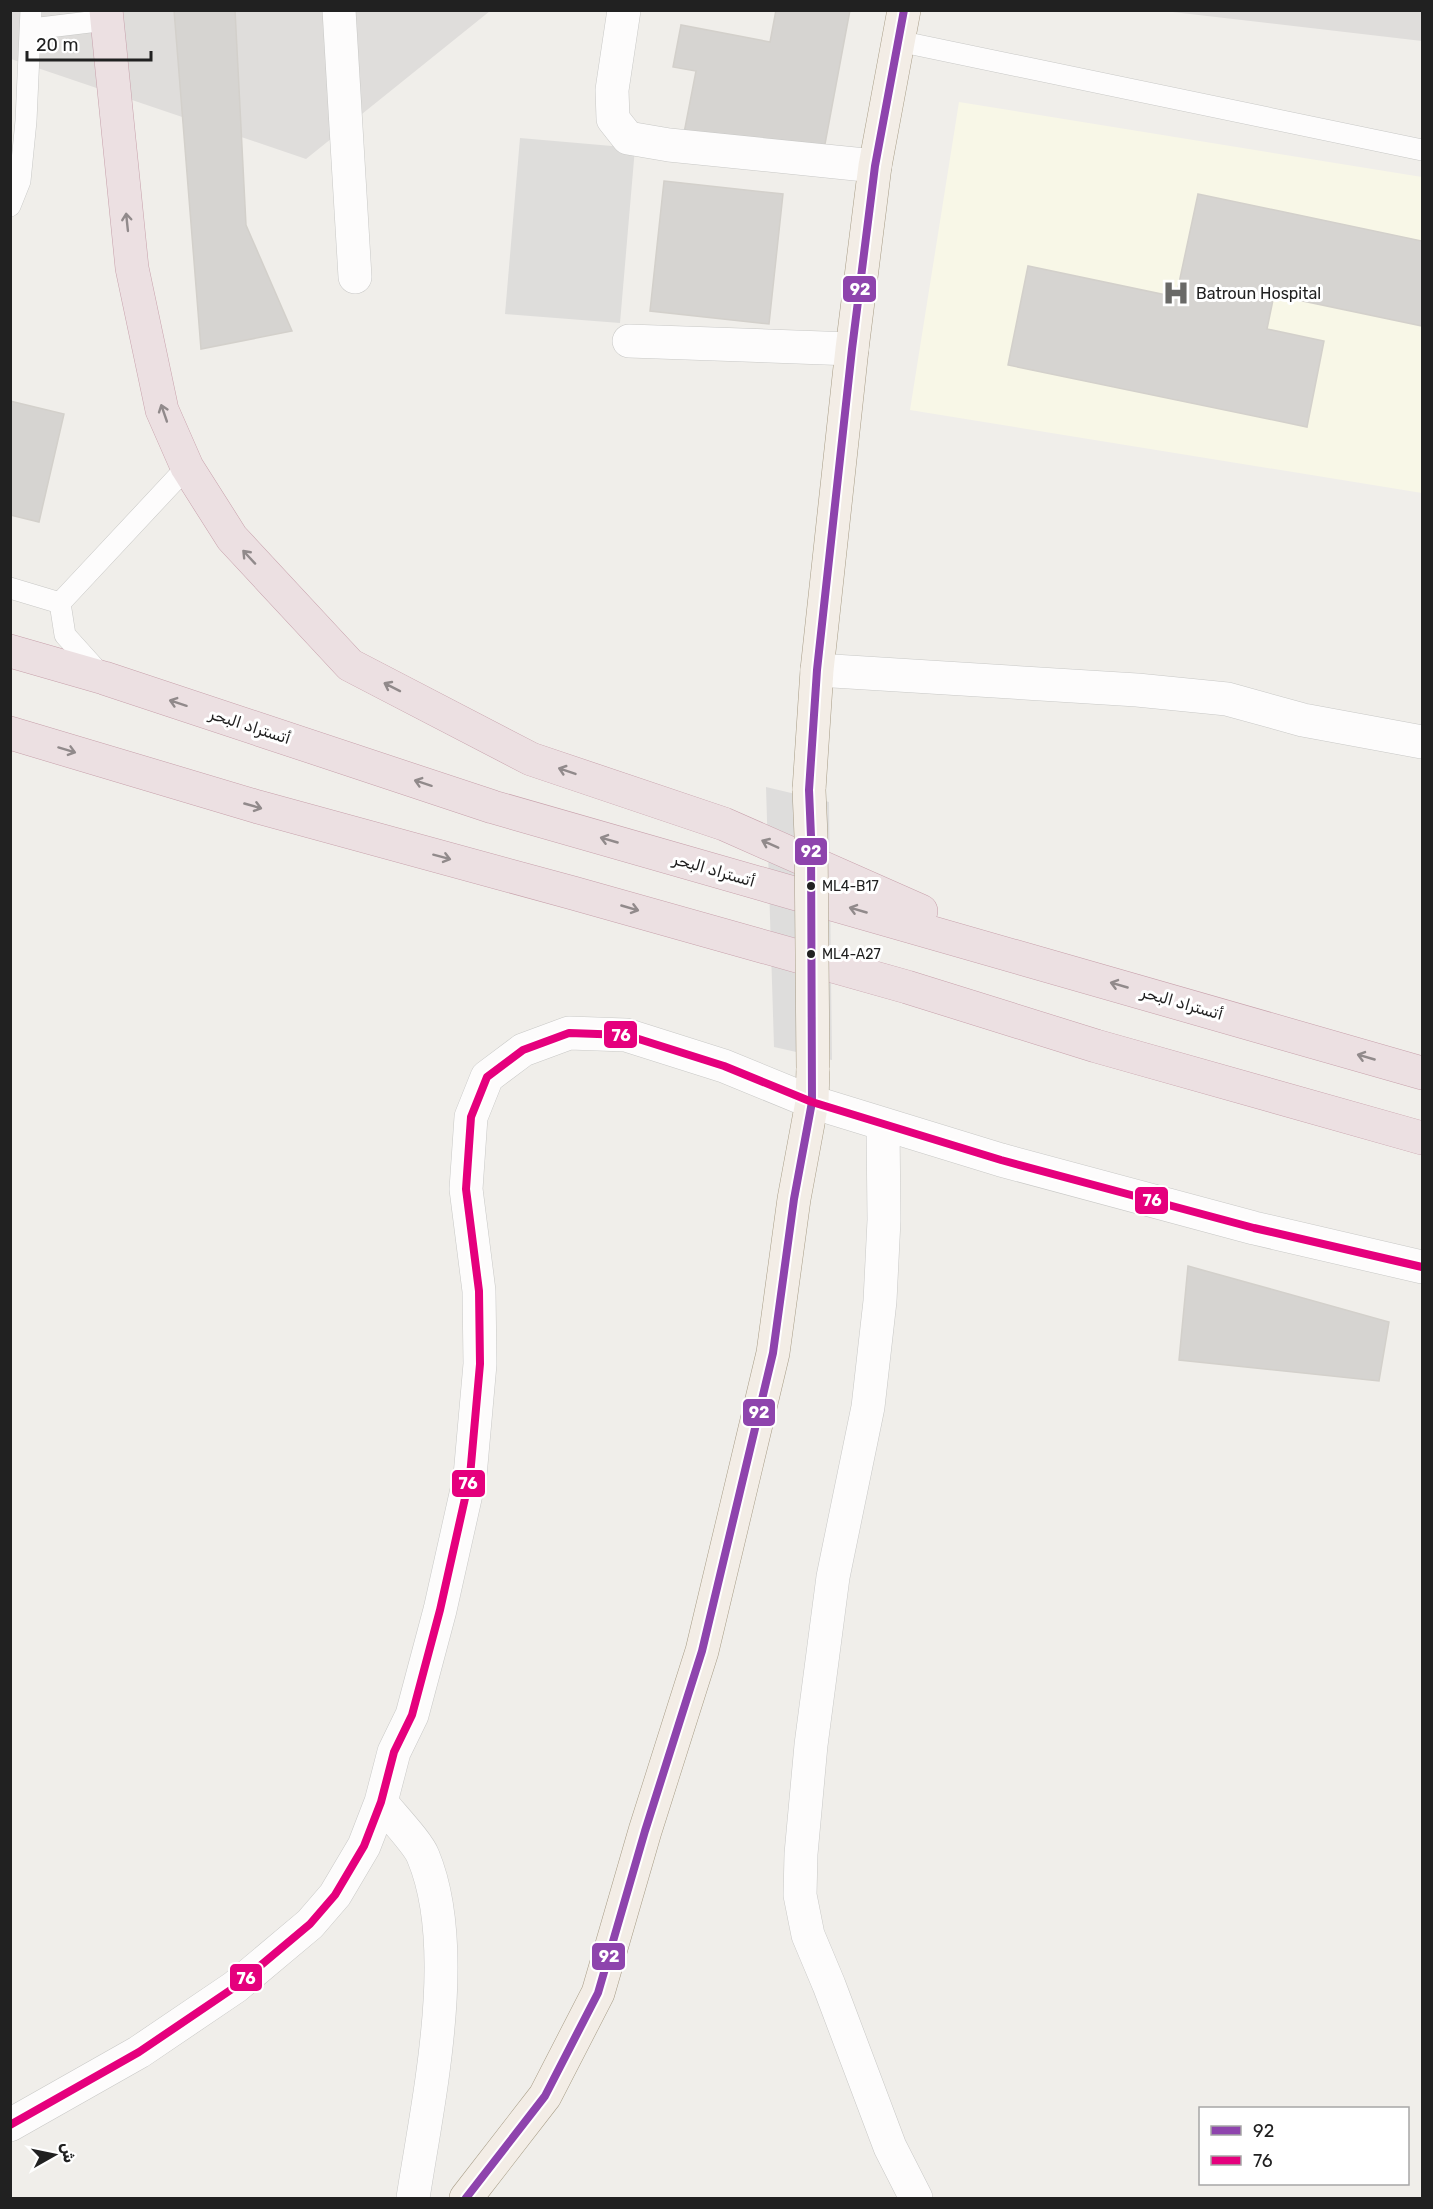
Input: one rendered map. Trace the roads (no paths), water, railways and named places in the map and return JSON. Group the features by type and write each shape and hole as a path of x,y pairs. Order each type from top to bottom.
{"highway":[{"path":"106,15 132,268 162,410 187,467 232,538 350,665 531,759 724,824 1035,961"},
{"name":"أتستراد البحر","path":"10,651 104,678 493,807 1422,1073"},
{"path":"10,733 258,807 573,892 884,980 1096,1046 1422,1138"}],"main road":[{"path":"466,2199 545,2096 597,1993 705,1639 773,1353 794,1199 812,1102 809,790 817,670 852,349 875,166 901,26"}],"street":[{"path":"339,10 355,277"},
{"path":"624,10 612,90 613,119 628,138 669,145 875,166"},
{"path":"629,341 852,349"},
{"path":"817,670 1137,690 1227,699 1303,720 1422,742"},
{"path":"10,2125 139,2052 235,1987 310,1924 335,1895 364,1846 381,1802 394,1752 412,1715 440,1610 470,1476 480,1364 479,1291 466,1189 471,1117 487,1077 523,1050 569,1034 626,1035 724,1066 812,1102 883,1125 1160,1204 1422,1267"},
{"path":"883,1125 884,1220 880,1301 868,1407 832,1577 811,1745 801,1854 800,1895 808,1935 890,2147 916,2199"},
{"path":"381,1802 423,1854 439,1913 441,1972 436,2050 413,2199"}],"lane":[{"path":"10,206 20,181 31,20 106,15"},
{"path":"901,26 1422,150"},
{"path":"60,603 187,467"},
{"path":"10,588 60,603"},
{"path":"60,603 65,635 104,678"}],"place":[{"name":"Batroun Hospital","path":"1176,293"},
{"name":"ML4-B17","path":"811,886"},
{"name":"ML4-A27","path":"811,954"}]}
